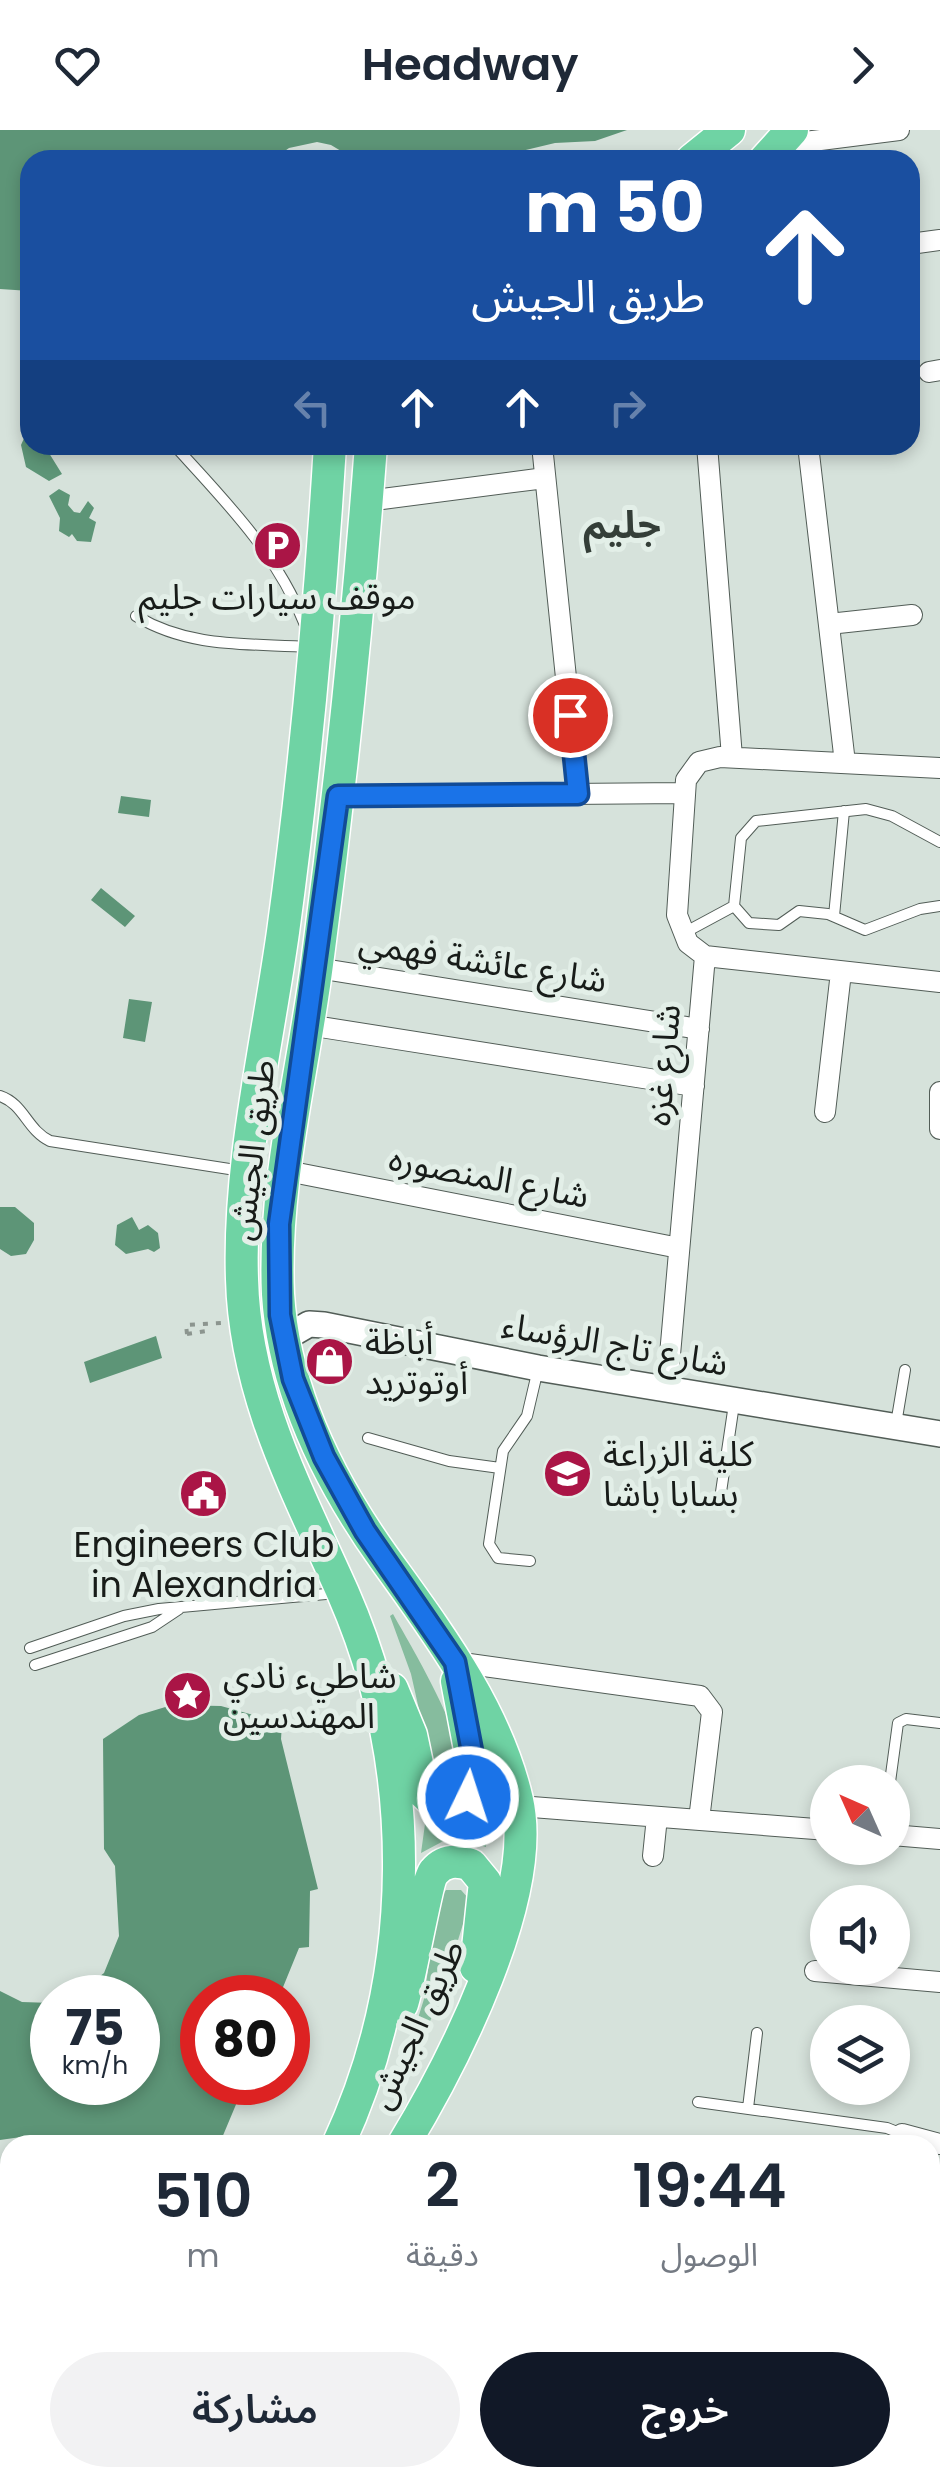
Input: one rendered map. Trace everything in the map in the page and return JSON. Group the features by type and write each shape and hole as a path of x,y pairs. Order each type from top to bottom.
{"highway":[{"path":"704,150 729,130"},
{"name":"طريق الجيش","path":"329,455 314,647 286,907 248,1172 242,1286 252,1366 274,1444 364,1643 393,1773 399,1866 392,1960 366,2074 342,2135"},
{"name":"طريق الجيش","path":"370,455 338,796 287,1171 278,1264 284,1339 307,1418 343,1494 483,1706 504,1755 519,1806 513,1884 478,2002 409,2135"},
{"path":"364,1643 404,1715 423,1792 445,1806 468,1797 476,1782 455,1662"},
{"path":"366,2074 407,1990 430,1877 440,1866 455,1861 477,1869 486,1890 478,1942 478,2002"}],"street":[{"path":"780,145 899,130"},
{"path":"543,455 578,794"},
{"path":"708,455 732,757"},
{"path":"809,455 845,763"},
{"path":"367,501 545,478"},
{"path":"829,624 912,615"},
{"path":"940,768 732,757 699,762 686,780 684,793 677,915 682,934 705,956 940,982"},
{"path":"338,796 684,793"},
{"name":"شارع غزه","path":"667,1389 705,956"},
{"name":"شارع عائشة فهمي","path":"316,968 698,1029"},
{"path":"825,1112 841,972"},
{"path":"308,1025 694,1086"},
{"path":"938,1128 940,1092"},
{"name":"شارع المنصوره","path":"287,1171 679,1248"},
{"name":"شارع تاج الرؤساء","path":"284,1339 309,1324 324,1325 538,1368 940,1434"},
{"path":"455,1662 700,1696 712,1712 698,1820"},
{"path":"519,1806 810,1829"},
{"path":"653,1856 657,1816"},
{"path":"910,1836 940,1839"},
{"path":"910,1979 940,1982"}],"lane":[{"path":"136,616 167,633 201,642 314,647 268,554 238,514 183,455"},
{"path":"940,842 892,816 866,809 815,818 766,818 747,828 742,838 734,906 749,923 774,926 799,911 834,916 866,930 920,909 940,906"},
{"path":"834,916 844,811"},
{"path":"682,934 734,906"},
{"path":"0,1096 17,1105 31,1129 50,1141 248,1172"},
{"path":"530,1561 498,1558 490,1550 506,1444 527,1416 538,1368"},
{"path":"896,1427 905,1370"},
{"path":"721,1492 735,1400"},
{"path":"368,1438 450,1461 500,1468"},
{"path":"30,1648 124,1616 343,1593"},
{"path":"35,1665 152,1627 179,1609"},
{"path":"892,1765 898,1723 906,1719 940,1722"},
{"path":"748,2108 757,2032"},
{"path":"698,2102 887,2128 896,2135"}],"path":[{"path":"207,1331 187,1334 186,1325 222,1322"}],"shaded area":[{"path":"0,130 627,130 595,141 555,143 526,150 339,150 317,142 286,150 20,150 20,290 0,289"},
{"path":"23,455 50,455 62,474 49,481 26,467"},
{"path":"59,489 70,495 68,505 74,512 80,513 88,501 94,508 89,518 96,522 91,542 77,541 72,534 69,537 59,531 60,518 49,496"},
{"path":"121,796 151,800 149,817 118,813"},
{"path":"101,888 135,916 125,927 91,900"},
{"path":"129,999 152,1002 145,1042 123,1038"},
{"path":"0,1207 15,1207 34,1223 34,1240 26,1254 11,1256 0,1249"},
{"path":"132,1217 139,1230 148,1225 158,1233 160,1248 126,1254 115,1245 117,1225"},
{"path":"156,1336 162,1358 90,1383 84,1362"},
{"path":"393,1614 436,1693 455,1738 461,1773 451,1781 434,1776 411,1674 390,1616"},
{"path":"172,1705 221,1706 282,1723 281,1739 318,1889 310,1891 309,1947 299,1948 288,1975 180,1975 180,2105 236,2105 223,2135 0,2135 0,1991 30,2002 30,2105 160,2105 160,1975 101,1975 119,1936 115,1866 104,1849 103,1739 139,1715"},
{"path":"488,1814 486,1847 451,1837 421,1853 425,1824 459,1829"},
{"path":"446,1890 461,1890 468,1898 468,1908 440,1998 403,2084 398,2082 424,1999 437,1903"}],"place":[{"name":"موقف سيارات جليم","path":"277,545"},
{"name":"أباظة أوتوتريد","path":"330,1362"},
{"name":"كلية الزراعة بسابا باشا","path":"568,1474"},
{"name":"Engineers Club in Alexandria","path":"204,1493"},
{"name":"شاطيء نادي المهندسين","path":"188,1696"}],"district":[{"name":"جليم","path":"622,525"}],"route":[{"path":"468,1797 474,1790 476,1773 455,1662 343,1494 293,1379 280,1315 279,1224 338,796 578,794 570,715"}]}
